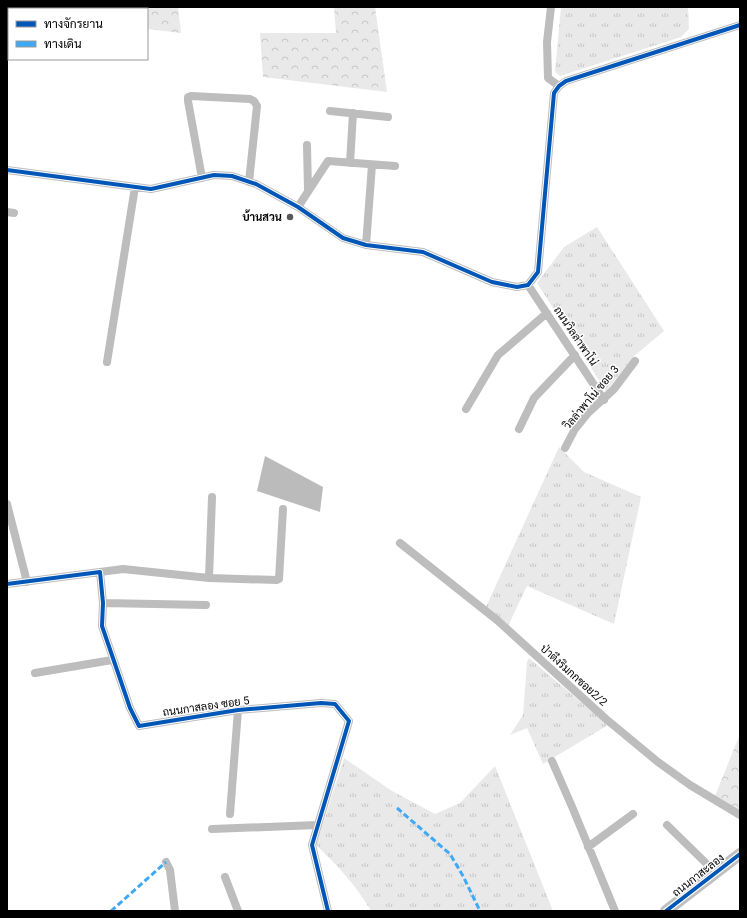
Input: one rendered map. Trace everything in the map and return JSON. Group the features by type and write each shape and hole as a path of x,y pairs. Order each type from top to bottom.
{"street":[{"path":"551,7 547,42 548,78 559,86"},
{"path":"7,170 151,189 214,175 232,176 256,184 298,207 343,238 366,245 423,252 492,282 517,287 528,285 538,272 554,93 559,86 566,81 740,25"},
{"path":"202,178 188,101 188,97 191,96 254,101 257,106 248,182"},
{"path":"330,111 388,116"},
{"path":"350,163 353,113"},
{"path":"307,145 308,192"},
{"path":"298,207 328,161 395,166"},
{"path":"366,245 372,164"},
{"path":"107,362 135,186"},
{"name":"ถนนวิลล่าพาโน่","path":"528,285 604,400"},
{"path":"466,409 498,355 547,312"},
{"path":"519,428 534,398 575,355"},
{"name":"วิลล่าพาโน่ ซอย 3","path":"565,448 575,429 588,413 604,400 635,361"},
{"path":"209,578 212,497"},
{"path":"7,504 27,582"},
{"path":"7,584 123,569 209,578 277,580 279,579 283,509"},
{"name":"ป่าตึงริมกกซอย2/2","path":"400,543 497,620 606,719 658,762 690,785 740,815"},
{"name":"ถนนกาสลอง ซอย 5","path":"100,572 103,603 102,626 112,660 130,708 139,726 238,710 321,703 335,704 349,721 312,845 328,911"},
{"path":"103,603 206,605"},
{"path":"35,673 112,660"},
{"path":"230,814 238,710"},
{"path":"552,761 615,911"},
{"path":"588,847 633,814"},
{"path":"212,829 318,825"},
{"path":"667,825 716,873"},
{"name":"ถนนกาสะลอง","path":"666,911 740,854"},
{"path":"166,862 170,870 175,911"},
{"path":"225,877 238,911"}],"green space":[{"path":"178,7 181,33 148,29 148,8 115,8"},
{"path":"334,7 375,7 387,92 263,77 260,33 336,33"},
{"path":"561,7 688,7 689,29 681,37 560,76 555,71"},
{"path":"597,227 664,331 634,356 606,391 537,283 564,247"},
{"path":"559,447 584,472 641,497 614,624 527,586 508,626 486,607"},
{"path":"529,658 608,725 543,764 527,728 510,735 523,715 527,662"},
{"path":"740,734 740,811 715,796"},
{"path":"344,758 392,791 435,814 460,803 495,766 553,911 371,911 346,876 316,845"}],"shaded area":[{"path":"265,456 323,487 320,512 257,491"}],"marked path":[{"path":"397,808 450,854 463,876 480,911"},
{"path":"111,911 166,862"}],"cycle path":[{"path":"7,170 151,189 214,175 232,176 256,184 298,207 343,238 366,245 423,252 492,282 517,287 528,285 538,272 554,93 559,86 566,81 740,25"},
{"path":"7,584 100,572 103,603 102,626 130,708 139,726 238,710 321,703 335,704 349,721 312,845 328,911"},
{"path":"666,911 740,854"}],"place":[{"name":"บ้านสวน","path":"290,217"}]}
